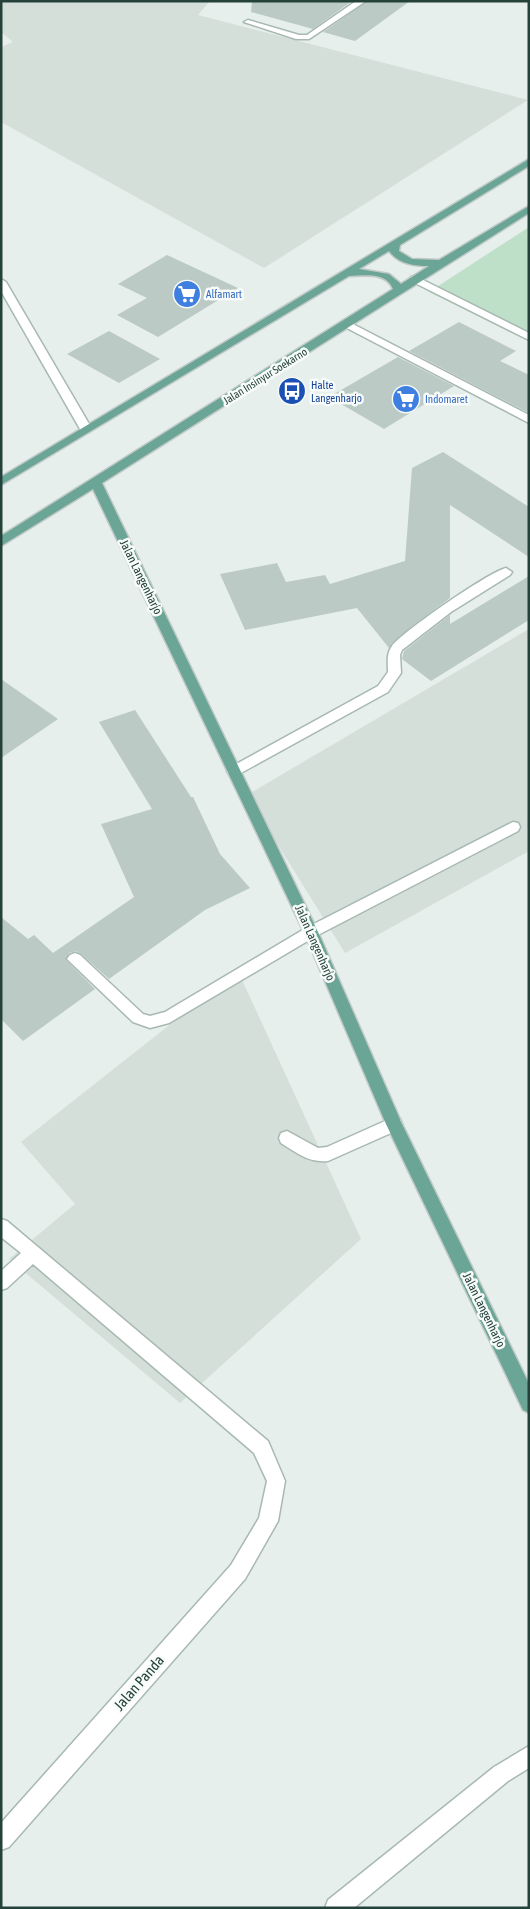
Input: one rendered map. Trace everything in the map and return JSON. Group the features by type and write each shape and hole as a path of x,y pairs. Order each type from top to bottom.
{"main road":[{"path":"1,482 86,429 395,245 529,162"},
{"name":"Jalan Insinyur Soekarno","path":"1,542 347,324 415,279 529,209"},
{"path":"395,245 394,252 402,259 441,264"},
{"path":"348,273 369,272 380,275 392,280 398,290"},
{"name":"Jalan Langenharjo","path":"96,483 311,932 394,1124 529,1404"}],"street":[{"path":"248,22 299,37 308,37 362,1"},
{"path":"415,279 529,337"},
{"path":"1,282 86,429"},
{"path":"347,324 529,420"},
{"path":"234,771 383,689 395,673 394,655 397,648 447,609 506,572"},
{"path":"74,959 138,1018 150,1022 169,1017 311,932 514,827"},
{"path":"287,1138 316,1155 328,1154 394,1124"},
{"name":"Jalan Panda","path":"1,1226 261,1447 276,1481 268,1521 238,1572 1,1839"},
{"path":"1,1282 33,1254"},
{"path":"336,1908 501,1774 529,1756"}],"shaded area":[{"path":"1,1 210,1 198,15 528,100 264,268 1,122 1,47 13,42 1,32"},
{"path":"529,629 529,851 345,953 247,795"},
{"path":"238,971 361,1239 180,1403 9,1259 75,1204 21,1142"}],"green space":[{"path":"529,227 529,341 429,292"}],"building":[{"path":"252,1 352,1 313,29 251,12"},
{"path":"368,1 410,1 355,41 323,32"},
{"path":"167,255 238,288 158,337 117,315 147,298 118,284"},
{"path":"459,322 516,351 500,361 529,375 529,413 409,351"},
{"path":"109,331 160,359 119,383 67,354"},
{"path":"398,357 454,386 384,429 329,397"},
{"path":"443,452 529,507 529,557 450,505 450,598 411,627 389,648 357,608 245,630 220,574 277,563 286,582 325,575 330,584 405,561 412,468"},
{"path":"529,576 529,620 431,681 402,659 404,651 450,615 450,624"},
{"path":"1,679 58,719 1,758"},
{"path":"135,710 191,797 193,797 220,854 250,888 205,910 109,979 81,954 76,951 69,953 66,960 95,989 23,1041 1,1019 1,917 28,939 34,935 53,953 134,897 101,824 152,809 99,722"}],"place":[{"name":"Alfamart","path":"187,294"},
{"name":"Halte Langenharjo","path":"292,391"},
{"name":"Indomaret","path":"406,399"}]}
